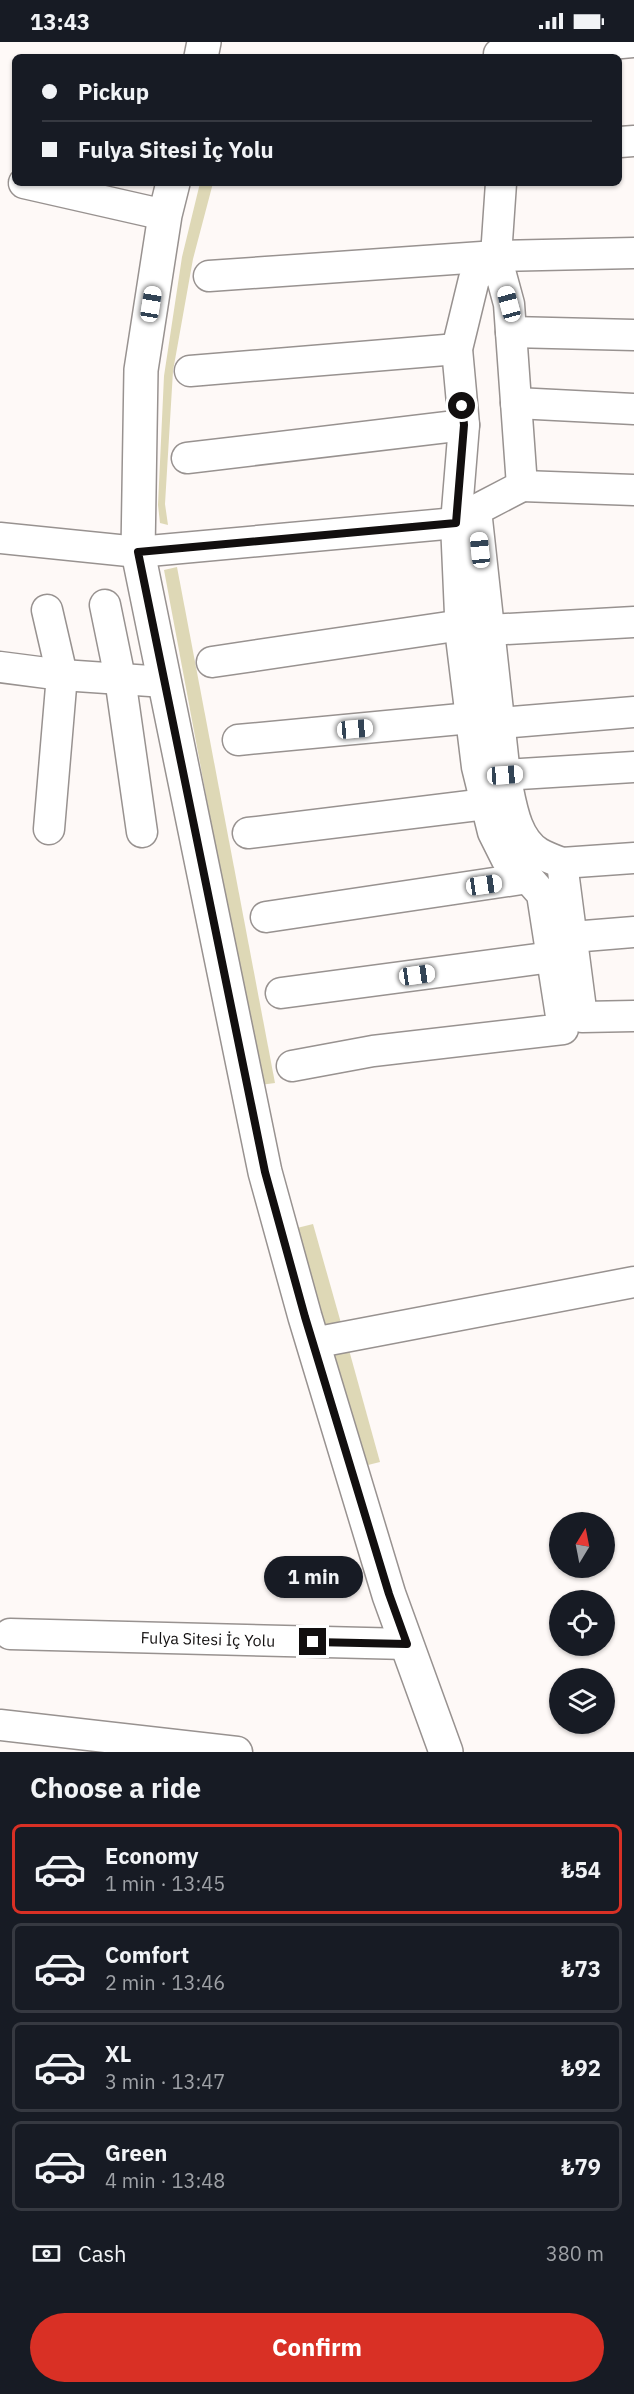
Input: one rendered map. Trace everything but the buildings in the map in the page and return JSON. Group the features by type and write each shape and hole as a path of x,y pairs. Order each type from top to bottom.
{"street":[{"path":"499,54 634,42"},
{"path":"37,186 165,215"},
{"path":"172,186 165,215 141,370 138,552 265,1172 313,1342 389,1594 446,1752"},
{"path":"501,186 496,256 509,304 522,486"},
{"path":"209,276 496,256 634,253"},
{"path":"475,628 456,523 464,425 457,349 474,279 496,256"},
{"path":"512,332 634,335"},
{"path":"190,371 457,349"},
{"path":"516,403 634,409"},
{"path":"187,458 464,425"},
{"path":"475,628 476,510 522,486 634,490"},
{"path":"0,538 138,552 456,523"},
{"path":"105,605 120,678 142,832"},
{"path":"47,610 62,675 50,829"},
{"path":"212,662 475,628 634,622"},
{"path":"475,628 461,637 485,721 505,775 520,832 537,852 562,863 634,858"},
{"path":"0,667 62,675 165,682"},
{"path":"238,740 634,712"},
{"path":"485,721 477,767 493,832 507,860 542,894 562,947 582,1017 634,1016"},
{"path":"505,775 634,766"},
{"path":"248,833 486,804"},
{"path":"292,1066 373,1051 563,1029 562,863"},
{"path":"266,916 528,879"},
{"path":"281,993 562,947 634,932"},
{"path":"313,1342 634,1282"},
{"name":"Fulya Sitesi İç Yolu","path":"9,1634 407,1644"},
{"path":"0,1725 237,1752"}],"shaded area":[{"path":"199,186 212,186 193,259 173,371 165,504 168,525 160,523 158,505 164,376 182,257"},
{"path":"177,567 275,1083 260,1085 164,570"},
{"path":"313,1224 341,1323 323,1327 297,1228"},
{"path":"349,1350 380,1462 364,1466 332,1354"}],"route":[{"path":"313,1642 407,1644 389,1594 305,1317 265,1172 138,552 456,523 464,425 462,406"}]}
